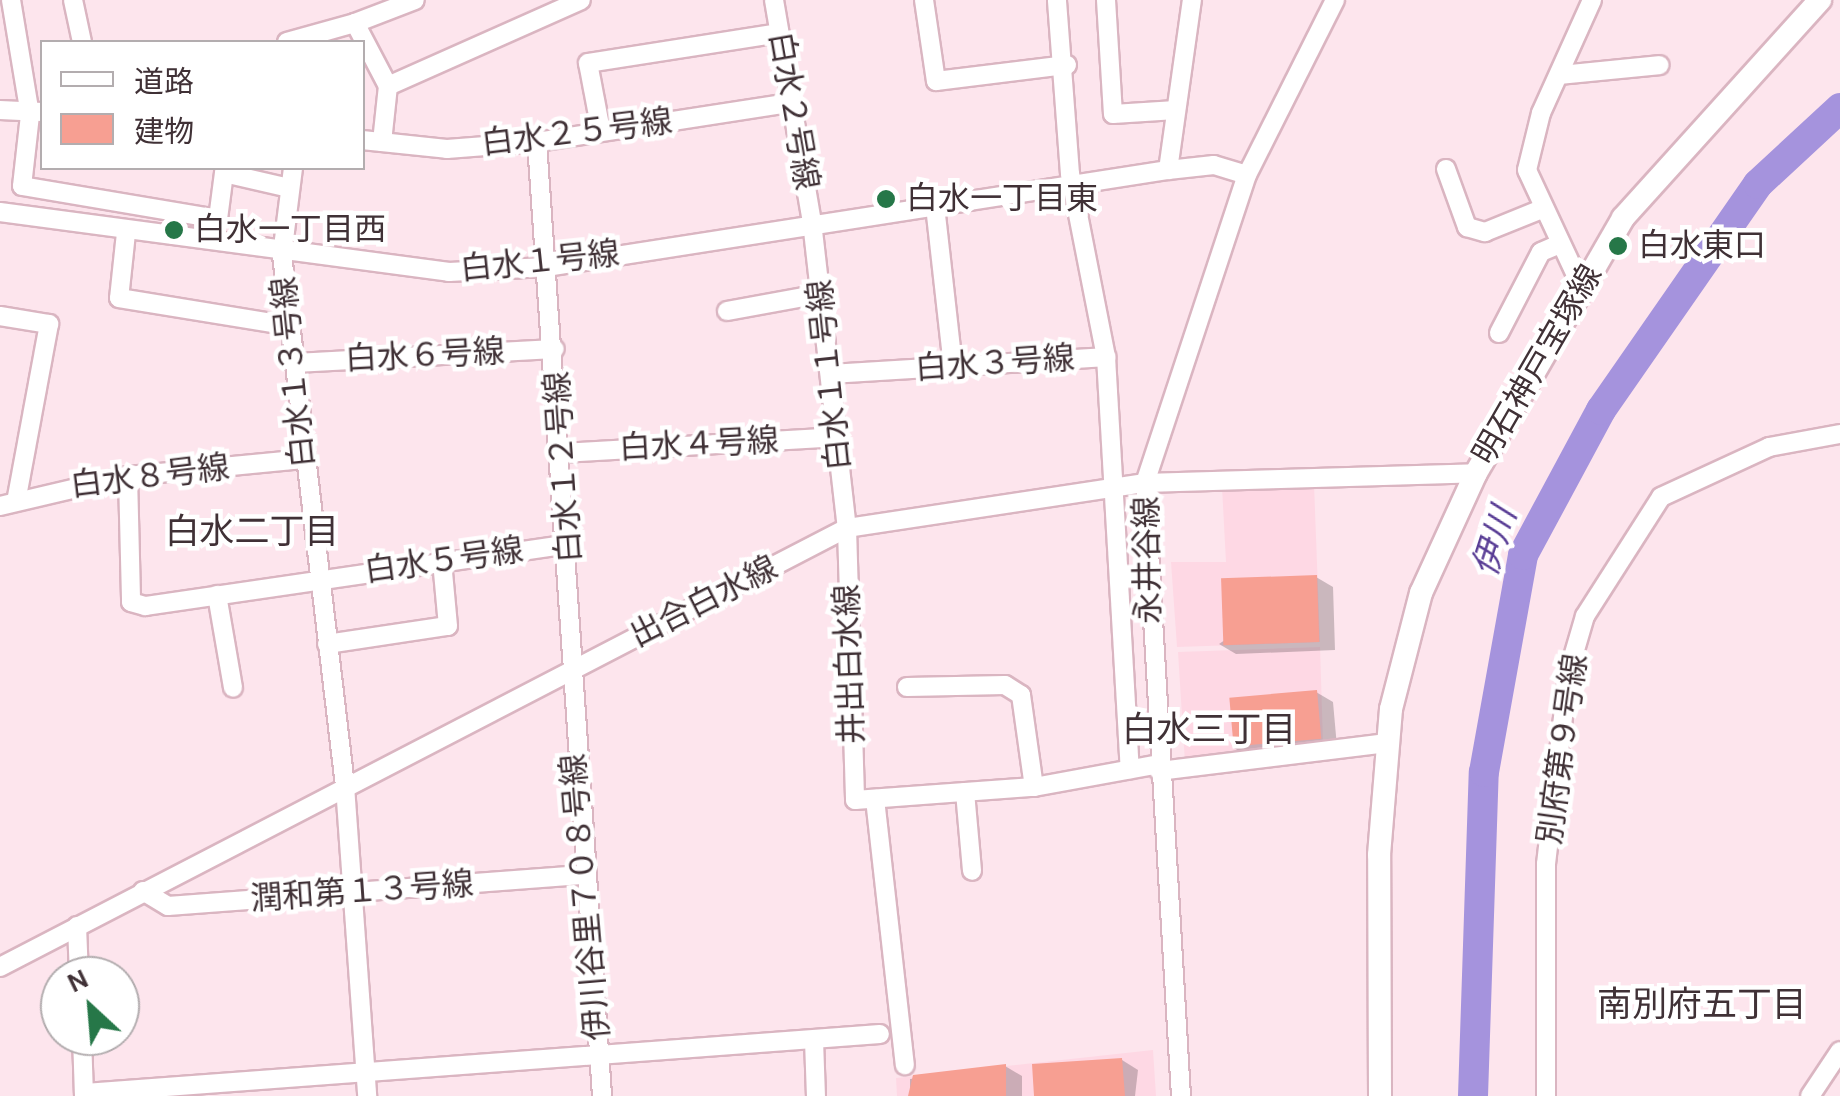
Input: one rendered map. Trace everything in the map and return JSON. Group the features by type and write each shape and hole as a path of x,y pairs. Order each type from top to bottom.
{"main road":[{"name":"明石神戸宝塚線","path":"1380,1096 1388,743 1421,593 1476,473 1582,288 1671,157 1820,0"}],"street":[{"path":"0,1 11,0 36,113 22,186 218,219 224,170 289,188"},
{"path":"73,0 82,40"},
{"path":"294,40 415,0"},
{"path":"388,86 581,0"},
{"name":"白水２号線","path":"774,0 812,222"},
{"path":"924,0 936,81 1067,64"},
{"name":"白水３号線","path":"831,374 1106,357 1079,185 1070,174 1067,64 1057,0"},
{"path":"1106,0 1113,114 1176,110"},
{"path":"1168,170 1192,0"},
{"name":"永井谷線","path":"1182,1096 1147,600 1145,482 1246,175 1335,0"},
{"path":"1582,288 1556,246 1527,170 1592,0"},
{"path":"355,23 364,40"},
{"path":"601,132 588,63 779,34"},
{"path":"365,42 388,86 382,142"},
{"path":"1560,76 1660,65"},
{"name":"白水２５号線","path":"365,140 448,149 537,142 790,103"},
{"path":"0,110 36,113"},
{"name":"白水１２号線","path":"537,142 571,544 578,667 570,698"},
{"name":"白水１号線","path":"0,212 282,255 449,272 546,266 1168,170 1214,165 1246,175"},
{"path":"1446,169 1466,228 1485,232 1542,209"},
{"path":"282,255 292,170"},
{"path":"934,206 953,366"},
{"name":"白水１１号線","path":"812,222 847,528"},
{"path":"126,232 119,298 290,326"},
{"path":"1499,333 1541,252 1556,246"},
{"name":"白水１３号線","path":"282,255 303,459 345,786 366,1096"},
{"path":"727,312 821,294"},
{"path":"0,316 49,324 17,496"},
{"name":"白水６号線","path":"295,364 555,349"},
{"path":"1106,357 1130,769"},
{"name":"別府第９号線","path":"1546,1096 1546,864 1568,674 1585,616 1661,497 1770,448 1840,434"},
{"name":"白水４号線","path":"562,453 836,437"},
{"name":"白水８号線","path":"0,506 17,496 128,476 303,459"},
{"name":"出合白水線","path":"0,967 847,528 1145,482 1476,473"},
{"name":"白水５号線","path":"128,476 132,602 217,595 571,544"},
{"name":"井出白水線","path":"847,528 855,800 875,799"},
{"path":"326,644 448,626 442,561"},
{"path":"217,595 233,688"},
{"path":"1120,603 1147,600"},
{"path":"907,687 1005,685 1021,695 1034,787"},
{"name":"伊川谷里７０８号線","path":"570,698 602,1096"},
{"path":"904,1066 875,799 1034,787 1130,769 1388,743"},
{"path":"965,792 972,871"},
{"name":"潤和第１３号線","path":"143,891 168,906 585,874"},
{"path":"76,926 78,956"},
{"path":"83,1056 84,1095 880,1034"},
{"path":"814,1040 816,1096"},
{"path":"1810,1096 1840,1051"}],"shaded area":[{"path":"1314,484 1320,642 1177,647 1171,562 1226,562 1222,487"},
{"path":"1320,647 1323,742 1185,763 1178,652"},
{"path":"1153,1050 1156,1096 897,1096 896,1078"}],"building":[{"path":"1317,575 1319,642 1223,645 1221,578"},
{"path":"1317,690 1321,739 1234,746 1229,698"},
{"path":"1122,1058 1125,1096 1034,1096 1032,1064"},
{"path":"1006,1064 1006,1096 908,1096 913,1075"}],"waterway":[{"name":"伊川","path":"1473,1096 1484,772 1523,555 1601,410 1758,184 1840,108"}],"place":[{"name":"白水一丁目東","path":"886,199"},
{"name":"白水一丁目西","path":"174,230"},
{"name":"白水東口","path":"1618,246"}],"district":[{"name":"白水二丁目","path":"252,532"},
{"name":"白水三丁目","path":"1209,730"},
{"name":"南別府五丁目","path":"1702,1005"}]}
